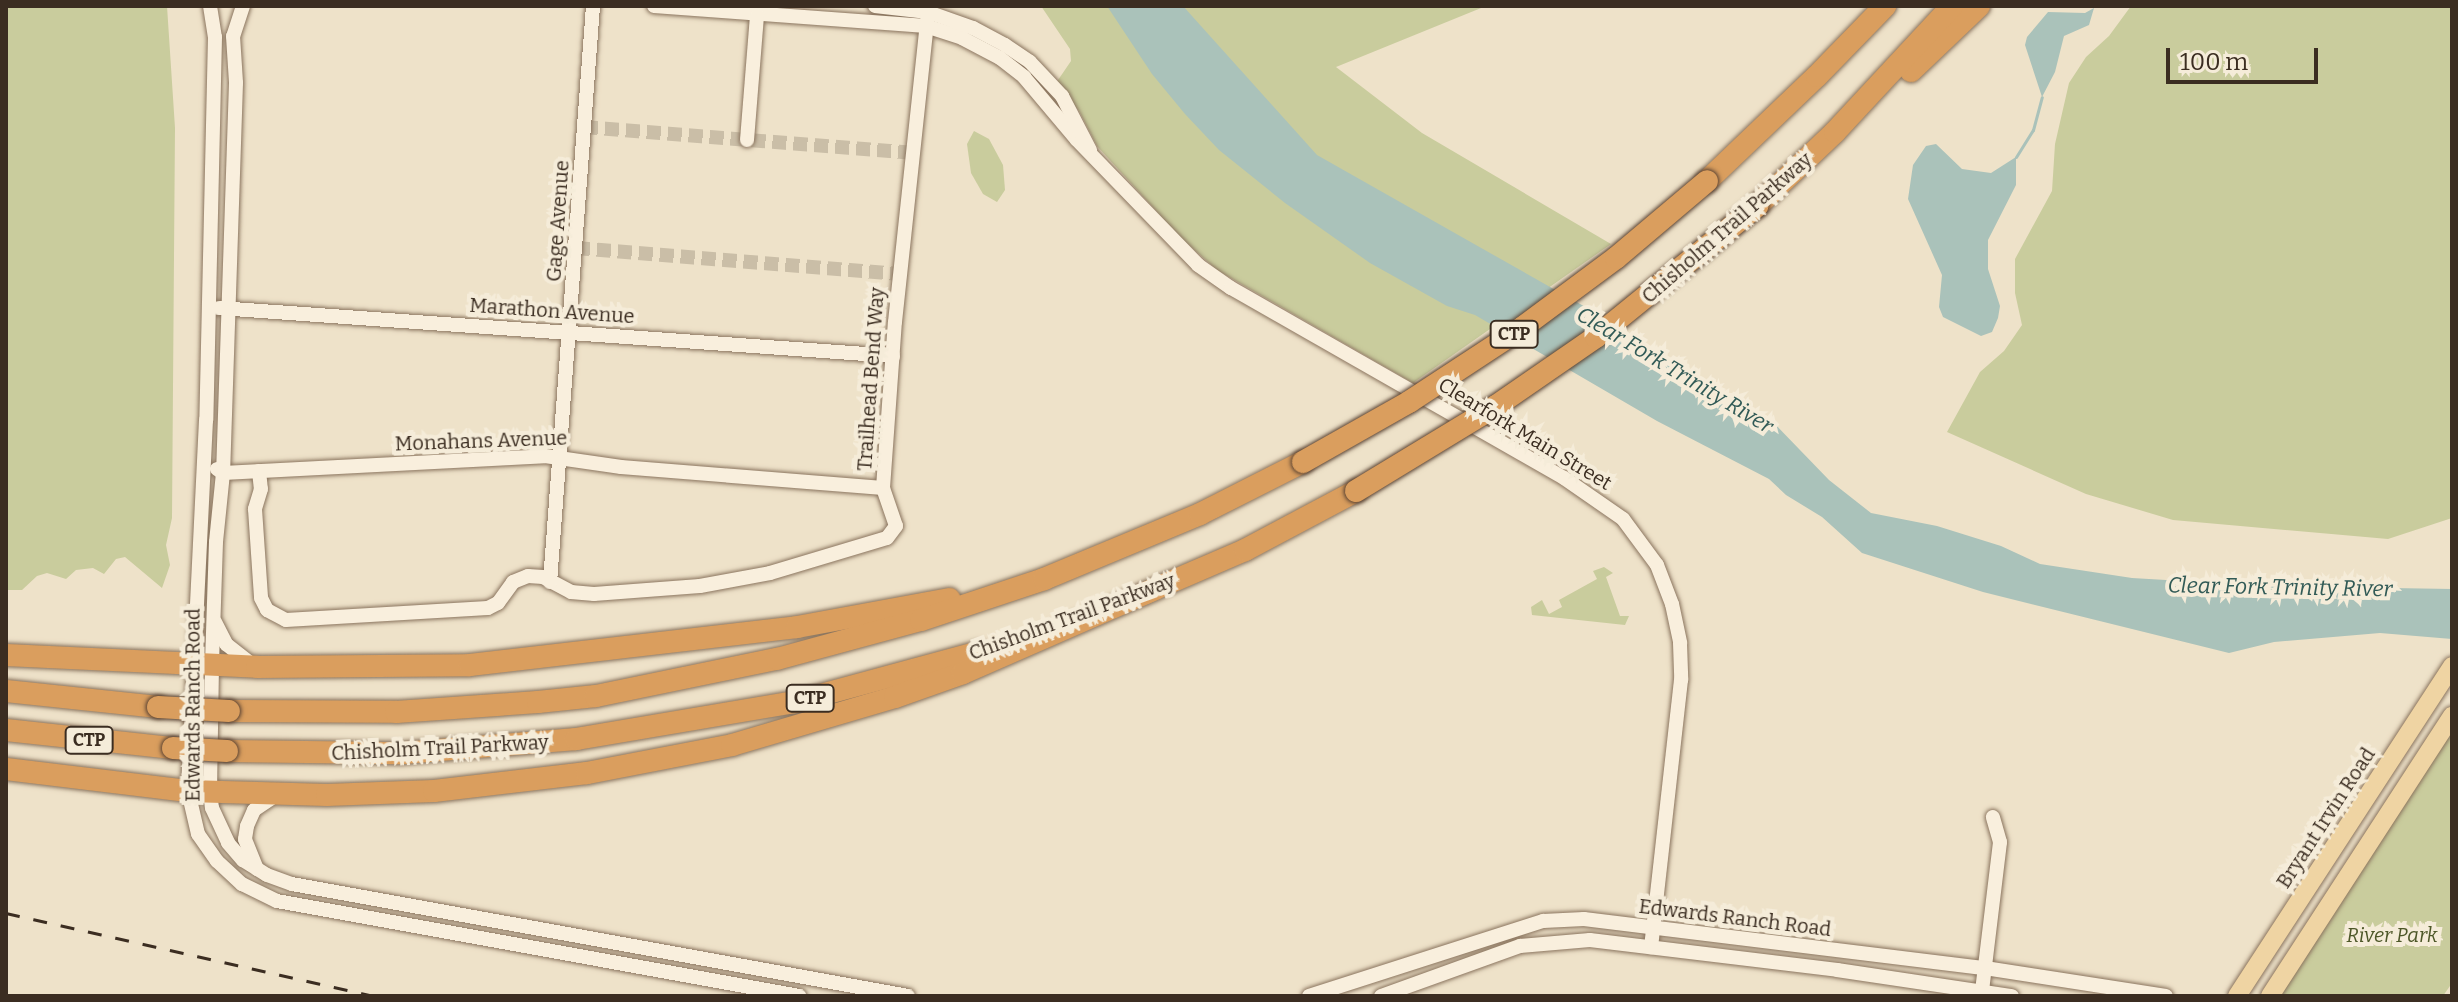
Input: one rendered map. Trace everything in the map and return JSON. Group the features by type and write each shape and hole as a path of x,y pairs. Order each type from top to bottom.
{"highway":[{"name":"Chisholm Trail Parkway","path":"6,691 229,711 396,712 596,696 696,678 819,649 921,620 1044,579 1164,530 1303,462 1409,402 1513,335 1616,258 1707,181 1885,6"},
{"name":"Chisholm Trail Parkway","path":"6,730 173,748 308,754 456,751 576,739 795,702 929,667 1155,589 1245,550 1356,491 1496,406 1584,346 1663,286 1757,206 1835,132 1952,6"},
{"path":"1835,132 1898,84 1979,6"},
{"path":"6,655 371,669 495,663 811,625 1044,579"},
{"path":"6,769 199,792 276,795 365,794 490,786 587,773 732,745 804,726 963,673 1155,589"}],"main road":[{"name":"Bryant Irvin Road","path":"2237,996 2452,666"},
{"path":"2270,995 2452,716"},
{"path":"2221,996 2249,975"}],"street":[{"name":"Edwards Ranch Road","path":"210,6 215,37 198,834 217,861 242,884 277,901 799,996"},
{"name":"Edwards Ranch Road","path":"243,6 233,36 236,83 226,308 223,473 213,617 202,664 199,792 212,808 228,843 257,870 292,884 908,996"},
{"name":"Gage Avenue","path":"550,582 593,6"},
{"name":"Clearfork Main Street","path":"654,6 757,15 927,15"},
{"name":"Clearfork Main Street","path":"875,6 927,15 973,28 1030,62 1062,95 1090,150 1133,200 1209,273 1586,491 1623,519 1640,539 1657,565 1672,604 1680,643 1679,695 1651,947"},
{"path":"747,140 757,15"},
{"name":"Trailhead Bend Way","path":"259,471 261,489 255,509 261,598 276,617 286,620 488,608 498,603 508,586 518,579 537,576 571,592 619,595 700,586 825,558 887,538 893,533 895,520 883,488 893,356 927,15"},
{"name":"Marathon Avenue","path":"208,307 893,356"},
{"path":"206,420 212,465 223,473"},
{"name":"Monahans Avenue","path":"223,473 560,457 621,467 883,488"},
{"path":"204,480 210,488 209,512 216,542"},
{"path":"213,617 226,644 257,667"},
{"path":"257,870 245,839 247,826 254,810 276,795"},
{"path":"1982,991 2000,842 1993,817"},
{"name":"Edwards Ranch Road","path":"1309,996 1543,921 1584,919 1985,968 2166,996"},
{"name":"Edwards Ranch Road","path":"1381,996 1520,946 1590,940 1825,968 2012,996"},
{"path":"1471,942 1478,961"},
{"path":"1825,968 1850,958 1883,955"}],"green space":[{"path":"6,6 167,6 175,128 172,518 166,545 170,565 162,588 125,557 116,559 104,574 93,568 76,570 66,579 47,573 37,576 22,590 6,590"},
{"path":"1041,6 1486,6 1336,67 1422,133 1611,244 1413,383 1217,270 1180,237 1097,146 1079,111 1056,83 1071,61 1070,49"},
{"path":"2131,6 2452,6 2452,518 2388,539 2173,520 2086,494 1947,432 1980,372 2004,351 2022,325 2015,293 2015,259 2052,191 2055,144 2069,83 2086,57 2109,36"},
{"path":"974,131 989,139 1003,165 1005,190 997,202 983,194 971,173 967,144"},
{"path":"1604,567 1613,573 1606,577 1620,616 1629,616 1625,625 1532,615 1531,607 1542,600 1549,614 1562,607 1559,600 1597,579 1593,571"},
{"name":"River Park","path":"2452,730 2452,983 2443,996 2280,996"}],"water":[{"name":"Clear Fork Trinity River","path":"1107,6 1183,6 1317,155 1596,313 1688,375 1774,423 1829,480 1871,513 1937,526 2001,546 2040,564 2132,578 2268,586 2452,589 2452,639 2380,633 2274,642 2229,653 1983,592 1862,553 1822,517 1786,495 1769,479 1657,421 1475,315 1447,306 1370,263 1285,203 1219,150 1185,114 1152,74"},
{"path":"2094,8 2089,25 2064,36 2055,72 2042,97 2025,45 2027,37 2048,12 2085,13"},
{"path":"1936,144 1962,169 1991,173 2016,157 2016,185 1988,240 1988,269 2000,306 1998,318 1992,332 1981,336 1943,317 1939,307 1942,275 1908,199 1913,165 1926,146"}],"waterway":[{"path":"2016,157 2033,130 2042,97"}],"tunnel":[{"path":"584,127 912,153"},
{"path":"576,248 900,274"}],"railway":[{"path":"6,913 373,996"}]}
